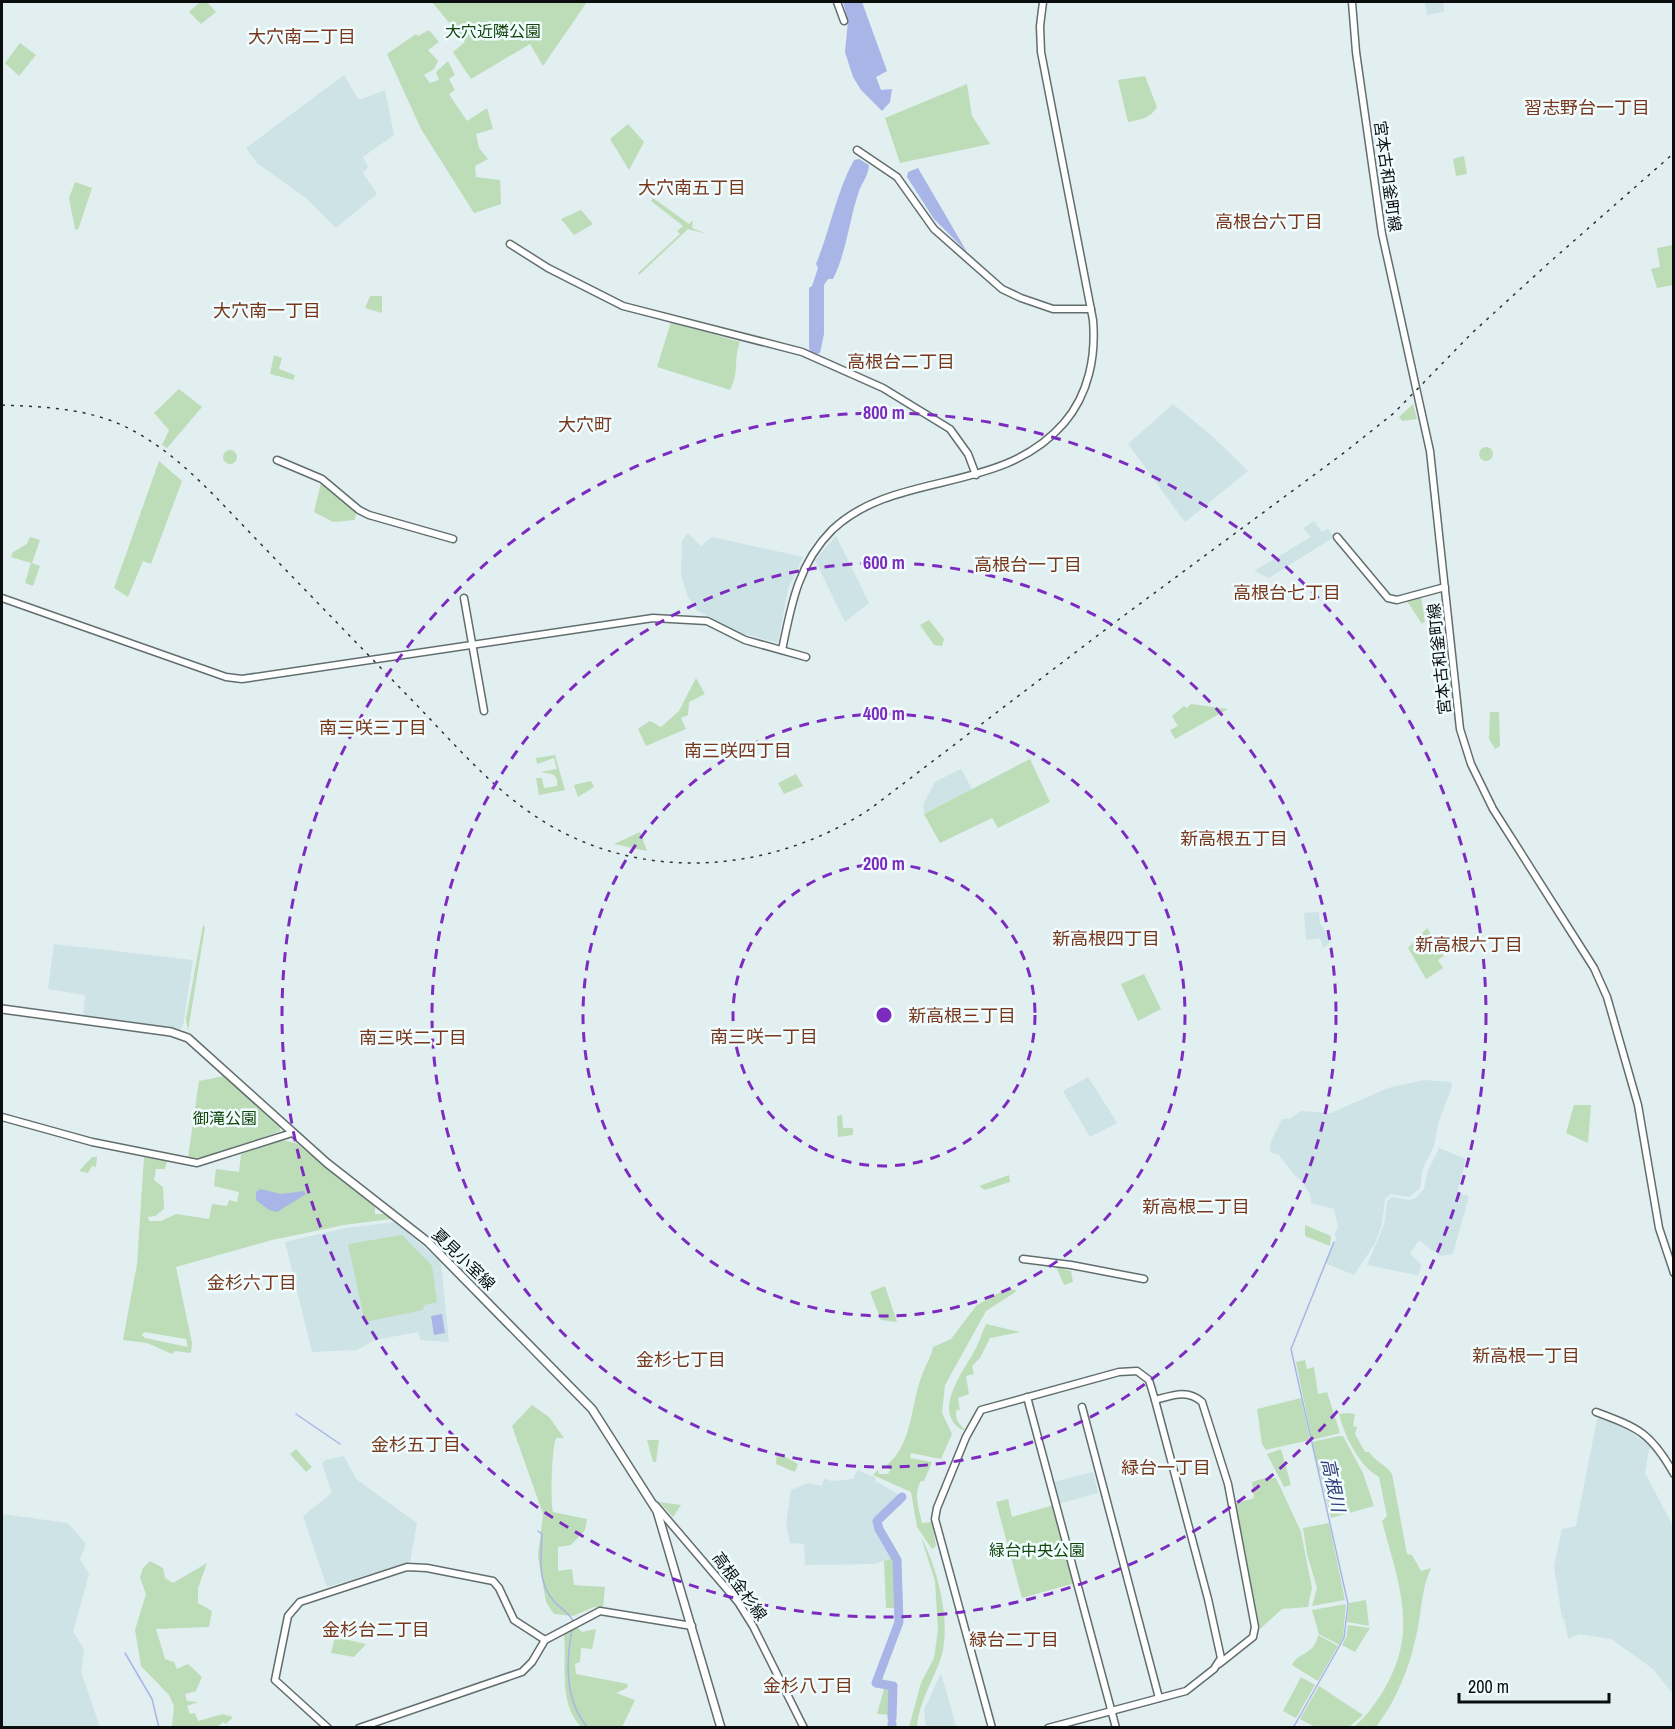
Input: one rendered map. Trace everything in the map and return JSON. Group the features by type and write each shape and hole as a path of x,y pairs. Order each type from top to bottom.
{"main road":[{"name":"夏見小室線","path":"2,1009 182,1035 202,1049 292,1133 428,1242 567,1381 604,1425 654,1504 721,1728"}],"street":[{"path":"837,2 844,21"},
{"path":"782,650 797,583 810,557 835,528 863,508 976,475 1029,454 1044,444 1071,415 1081,396 1090,368 1094,341 1090,309 1041,52 1040,26 1043,2"},
{"name":"宮本古和釜町線","path":"1352,2 1356,52 1382,234 1430,451 1457,707 1465,748 1493,809 1594,968 1607,997 1638,1104 1659,1228 1674,1273"},
{"path":"857,150 897,177 934,229 1002,289 1053,309 1090,309"},
{"path":"510,244 548,268 623,306 802,352 883,388 950,429 969,454 976,475"},
{"path":"277,460 322,479 359,510 369,515 453,539"},
{"path":"1337,537 1388,598 1397,600 1445,587"},
{"path":"2,598 238,679 611,622 670,618 711,622 745,640 806,657"},
{"path":"464,598 484,711"},
{"path":"2,1117 112,1147 197,1163 292,1133"},
{"path":"1023,1259 1083,1267 1144,1279"},
{"path":"992,1728 935,1512 978,1412 1028,1397 1132,1370 1141,1373 1149,1380 1220,1648 1218,1664"},
{"path":"1048,1728 1186,1691 1253,1637 1255,1627 1228,1484 1202,1402 1193,1395 1183,1394 1155,1400"},
{"path":"1028,1397 1116,1728"},
{"path":"1082,1407 1159,1698"},
{"path":"1596,1412 1620,1421 1652,1439 1674,1474"},
{"name":"高根金杉線","path":"654,1504 695,1549 738,1602 753,1626 804,1728"},
{"path":"328,1728 275,1680 288,1616 304,1600 401,1568 427,1568 493,1581 499,1588 514,1620 545,1640"},
{"path":"359,1728 513,1676 532,1662 545,1640 600,1611 692,1626"}],"shaded area":[{"path":"1425,2 1443,2 1444,12 1427,15"},
{"path":"344,75 359,100 385,90 394,135 363,157 368,167 363,173 377,194 336,228 307,199 257,163 246,148"},
{"path":"1173,404 1212,436 1248,471 1185,522 1128,444"},
{"path":"1314,521 1322,532 1328,529 1334,537 1269,578 1254,571 1311,537 1303,528"},
{"path":"688,533 701,546 712,537 803,557 788,589 778,643 737,632 696,610 687,595 681,574 682,541"},
{"path":"836,536 869,603 845,622 815,560"},
{"path":"961,769 972,789 924,814 923,805 935,782"},
{"path":"1319,912 1320,923 1332,941 1323,948 1320,938 1306,940 1304,913"},
{"path":"54,944 193,960 183,1026 180,1029 83,1016 85,995 48,989"},
{"path":"1088,1077 1117,1123 1090,1137 1063,1091"},
{"path":"1424,1080 1451,1082 1452,1087 1439,1120 1434,1146 1423,1168 1420,1188 1409,1197 1391,1194 1385,1199 1382,1224 1375,1243 1354,1275 1325,1263 1337,1238 1334,1235 1338,1227 1334,1209 1311,1203 1310,1194 1301,1180 1279,1155 1271,1153 1270,1144 1282,1119 1290,1119 1301,1111 1331,1113 1388,1088"},
{"path":"1439,1148 1466,1159 1457,1193 1469,1196 1453,1254 1440,1256 1419,1240 1410,1254 1421,1264 1419,1274 1367,1265 1384,1225 1387,1201 1392,1197 1409,1200 1416,1198 1424,1189 1427,1173"},
{"path":"395,1222 441,1262 449,1342 421,1340 418,1332 375,1340 357,1350 312,1352 285,1242 345,1228"},
{"path":"1597,1419 1616,1422 1654,1448 1649,1449 1645,1473 1673,1526 1673,1694 1653,1669 1611,1639 1579,1634 1568,1639 1564,1618 1562,1618 1554,1566 1562,1529 1576,1526"},
{"path":"344,1456 356,1479 417,1523 410,1562 327,1587 303,1516 332,1493 322,1464 325,1460"},
{"path":"858,1470 876,1478 875,1481 902,1496 876,1518 883,1545 892,1558 874,1564 805,1565 804,1544 790,1543 786,1523 791,1490 808,1483 822,1486 824,1478 831,1481 853,1479"},
{"path":"1093,1472 1098,1493 1058,1504 1053,1482"},
{"path":"2,1514 68,1523 86,1544 80,1559 89,1574 73,1632 84,1649 81,1672 100,1727 2,1727"},
{"path":"941,1673 956,1726 926,1727 924,1710"}],"green space":[{"path":"200,2 207,2 216,12 201,24 189,12"},
{"name":"大穴近隣公園","path":"432,2 587,2 543,66 530,44 471,79 453,52 465,42"},
{"path":"429,30 439,42 428,50 438,61 434,69 424,75 430,83 439,80 436,72 448,61 455,75 449,79 455,90 449,94 467,121 487,108 493,129 476,134 479,148 488,159 475,166 476,177 500,180 501,204 474,213 421,129 387,54 416,34 418,36"},
{"path":"20,43 36,55 19,76 5,63"},
{"path":"1145,76 1157,107 1148,116 1128,122 1118,80"},
{"path":"967,84 972,116 990,144 900,163 885,118"},
{"path":"628,124 644,142 629,170 610,139"},
{"path":"1464,156 1467,174 1456,176 1453,159"},
{"path":"75,182 92,188 78,230 75,229 69,198"},
{"path":"653,198 689,224 693,220 692,228 707,234 688,229 639,275 638,273 680,234 677,231 683,226 651,201"},
{"path":"581,210 593,224 574,235 561,219"},
{"path":"1673,245 1673,285 1657,288 1651,269 1660,267 1657,248"},
{"path":"370,296 382,296 382,313 365,308"},
{"path":"671,322 740,342 735,377 730,390 657,367"},
{"path":"274,355 282,358 279,369 295,375 293,380 270,374"},
{"path":"179,389 202,407 167,448 162,445 169,430 154,413"},
{"path":"1413,404 1417,419 1402,421 1399,417"},
{"path":"1486,447 1491,449 1493,454 1491,459 1486,461 1481,459 1479,454 1481,449"},
{"path":"227,450 233,450 237,457 233,464 227,464 223,460 223,454"},
{"path":"159,461 182,481 151,564 143,561 128,597 114,588"},
{"path":"321,483 356,512 355,520 333,522 314,512"},
{"path":"30,537 40,540 32,563 40,566 33,586 25,583 31,563 11,557 13,552 27,544"},
{"path":"1421,597 1425,621 1422,624 1407,601"},
{"path":"929,620 944,639 942,646 934,645 920,625"},
{"path":"696,678 705,694 689,702 688,715 681,718 686,729 646,746 638,729 650,721 661,727 679,711"},
{"path":"1191,704 1228,709 1175,739 1170,730 1178,726 1172,716 1184,706 1187,708"},
{"path":"1490,712 1499,712 1500,746 1495,749 1489,739"},
{"path":"555,755 565,790 539,795 536,778 542,778 544,788 557,786 553,774 540,772 557,769 554,758 537,764 536,758"},
{"path":"1030,759 1050,802 998,828 992,818 940,843 924,814"},
{"path":"796,774 803,786 784,794 778,783"},
{"path":"591,781 594,787 578,797 574,785"},
{"path":"640,832 647,851 614,844"},
{"path":"203,925 205,927 188,1031 186,1019"},
{"path":"1427,928 1444,956 1438,960 1443,968 1426,979 1408,948"},
{"path":"1144,974 1161,1009 1138,1021 1121,984"},
{"name":"御滝公園","path":"224,1076 280,1127 280,1131 210,1157 188,1158 199,1081"},
{"path":"1574,1105 1591,1105 1588,1143 1566,1133"},
{"path":"842,1115 843,1128 853,1128 853,1135 838,1137 837,1116"},
{"path":"282,1140 296,1143 375,1207 375,1214 385,1214 391,1219 344,1225 272,1240 176,1267 192,1343 191,1353 175,1351 172,1354 147,1343 123,1340 137,1264 144,1157 167,1161 165,1169 156,1169 154,1180 163,1187 164,1209 155,1216 148,1217 149,1221 161,1221 176,1214 209,1219 212,1204 227,1206 229,1200 237,1202 239,1192 214,1186 216,1169 239,1172 241,1154","holes":["144,1332 186,1339 188,1347 145,1338 142,1335"]},
{"path":"92,1157 97,1157 96,1167 92,1166 88,1173 79,1171"},
{"path":"1009,1175 1010,1182 985,1190 979,1186"},
{"path":"1305,1225 1331,1236 1330,1246 1305,1236"},
{"path":"402,1235 432,1266 437,1302 424,1305 423,1310 365,1322 348,1244"},
{"path":"1056,1267 1071,1271 1073,1282 1064,1285"},
{"path":"885,1286 897,1322 881,1320 870,1292"},
{"path":"1008,1288 1017,1291 986,1311 945,1385 942,1413 952,1434 941,1459 911,1453 910,1458 932,1462 924,1481 921,1481 917,1496 922,1523 932,1522 936,1546 932,1549 917,1527 911,1492 873,1475 878,1470 879,1474 888,1474 890,1470 886,1466 902,1445 920,1380 933,1347 951,1339 977,1305"},
{"path":"986,1324 1020,1332 990,1338 980,1358 972,1366 974,1374 966,1376 969,1394 958,1398 960,1411 957,1409 956,1412 957,1420 965,1429 962,1430 953,1422 949,1412 950,1402 958,1380"},
{"path":"1305,1360 1307,1369 1314,1367 1318,1394 1327,1392 1340,1433 1312,1440 1296,1362"},
{"path":"1301,1398 1310,1440 1266,1450 1262,1444 1257,1409"},
{"path":"532,1405 549,1417 564,1438 556,1438 555,1443 553,1512 587,1519 585,1530 571,1545 558,1547 558,1571 572,1569 574,1585 605,1587 603,1607 594,1607 573,1616 554,1614 546,1602 538,1556 543,1514 512,1426"},
{"path":"1339,1414 1355,1414 1353,1426 1357,1427 1355,1434 1365,1452 1369,1452 1392,1474 1407,1554 1412,1555 1421,1571 1431,1568 1424,1587 1409,1663 1392,1703 1376,1727 1354,1727 1380,1696 1394,1670 1402,1643 1402,1603 1382,1521 1387,1516 1379,1477 1365,1466 1349,1441"},
{"path":"1343,1436 1363,1473 1374,1506 1331,1518 1312,1442"},
{"path":"647,1440 659,1440 656,1462 653,1462"},
{"path":"296,1449 312,1467 306,1472 290,1454"},
{"path":"1281,1449 1291,1485 1284,1487 1267,1454"},
{"path":"777,1452 798,1464 795,1472 776,1464"},
{"path":"1265,1478 1276,1478 1301,1532 1312,1588 1308,1607 1282,1609 1260,1629 1234,1504 1254,1498 1252,1482"},
{"name":"緑台中央公園","path":"1008,1499 1012,1517 1054,1505 1075,1583 1022,1598 996,1502"},
{"path":"659,1502 681,1505 673,1517"},
{"path":"1329,1523 1345,1600 1312,1606 1317,1588 1307,1554 1303,1528"},
{"path":"921,1537 937,1578 945,1626 942,1654 924,1699 917,1727 909,1727 921,1683 934,1658 938,1630 935,1581"},
{"path":"892,1558 897,1608 886,1608 884,1561"},
{"path":"150,1561 163,1568 165,1578 173,1583 207,1563 198,1588 198,1603 212,1611 209,1627 156,1629 165,1659 174,1662 177,1669 188,1664 202,1677 196,1691 185,1694 187,1701 198,1702 187,1706 190,1714 195,1713 198,1721 223,1714 233,1717 226,1724 223,1722 217,1727 172,1727 174,1706 169,1695 141,1666 135,1630 146,1594 140,1577 143,1568"},
{"path":"1366,1600 1369,1626 1347,1622 1349,1603"},
{"path":"1346,1604 1343,1638 1339,1645 1319,1634 1312,1610"},
{"path":"1348,1625 1370,1628 1355,1652 1342,1645 1346,1638"},
{"path":"577,1627 582,1632 596,1629 592,1649 581,1648 580,1662 575,1664 576,1674 628,1684 627,1688 616,1693 635,1700 622,1727 581,1727 569,1706 565,1683 564,1635"},
{"path":"1318,1635 1338,1646 1318,1681 1292,1665 1314,1646"},
{"path":"335,1637 366,1644 354,1657 331,1653"},
{"path":"1301,1677 1315,1685 1296,1718 1283,1711"},
{"path":"885,1686 891,1686 890,1715 877,1714"},
{"path":"1319,1686 1363,1715 1349,1727 1315,1727 1300,1719"}],"water":[{"path":"843,2 862,2 887,71 876,77 881,90 892,89 890,102 882,111 861,90 853,77 845,52 848,21"},
{"path":"859,159 869,165 869,168 859,191 838,268 833,279 828,279 824,285 824,334 820,353 817,354 810,352 809,348 809,288 812,286 818,268 816,264 842,185 854,160"},
{"path":"918,168 967,252 934,219 907,177 908,172"},
{"path":"260,1189 281,1194 304,1191 306,1194 277,1212 269,1210 256,1200 256,1192"},
{"path":"442,1314 445,1333 434,1335 431,1316"}],"waterway":[{"name":"高根川","path":"1293,1728 1344,1638 1348,1604 1291,1349 1334,1242"},
{"path":"296,1414 340,1444"},
{"path":"892,1718 893,1686 876,1683 899,1622 897,1560 879,1529 877,1521 902,1497"},
{"path":"538,1531 542,1534 541,1568 544,1585 553,1600 573,1621"},
{"path":"572,1629 568,1667 571,1693 580,1717 588,1728"},
{"path":"125,1653 152,1699 159,1728"}],"railway":[{"path":"2,405 67,410 115,422 148,440 182,465 212,493 488,779 546,823 585,842 626,855 668,862 710,862 752,857 793,846 833,830 870,809 1118,620 1345,452 1394,413 1472,333 1674,153"}],"district":[{"name":"大穴南二丁目","path":"302,37"},
{"name":"習志野台一丁目","path":"1587,108"},
{"name":"大穴南五丁目","path":"692,188"},
{"name":"高根台六丁目","path":"1269,222"},
{"name":"大穴南一丁目","path":"267,311"},
{"name":"高根台二丁目","path":"901,362"},
{"name":"大穴町","path":"585,425"},
{"name":"高根台一丁目","path":"1028,565"},
{"name":"高根台七丁目","path":"1287,593"},
{"name":"南三咲三丁目","path":"373,728"},
{"name":"南三咲四丁目","path":"738,751"},
{"name":"新高根五丁目","path":"1234,839"},
{"name":"新高根四丁目","path":"1106,939"},
{"name":"新高根六丁目","path":"1469,945"},
{"name":"新高根三丁目","path":"962,1016"},
{"name":"南三咲一丁目","path":"764,1037"},
{"name":"南三咲二丁目","path":"413,1038"},
{"name":"新高根二丁目","path":"1196,1207"},
{"name":"金杉六丁目","path":"252,1283"},
{"name":"新高根一丁目","path":"1526,1356"},
{"name":"金杉七丁目","path":"681,1360"},
{"name":"金杉五丁目","path":"416,1445"},
{"name":"緑台一丁目","path":"1166,1468"},
{"name":"金杉台二丁目","path":"376,1630"},
{"name":"緑台二丁目","path":"1014,1640"},
{"name":"金杉八丁目","path":"808,1686"}]}
